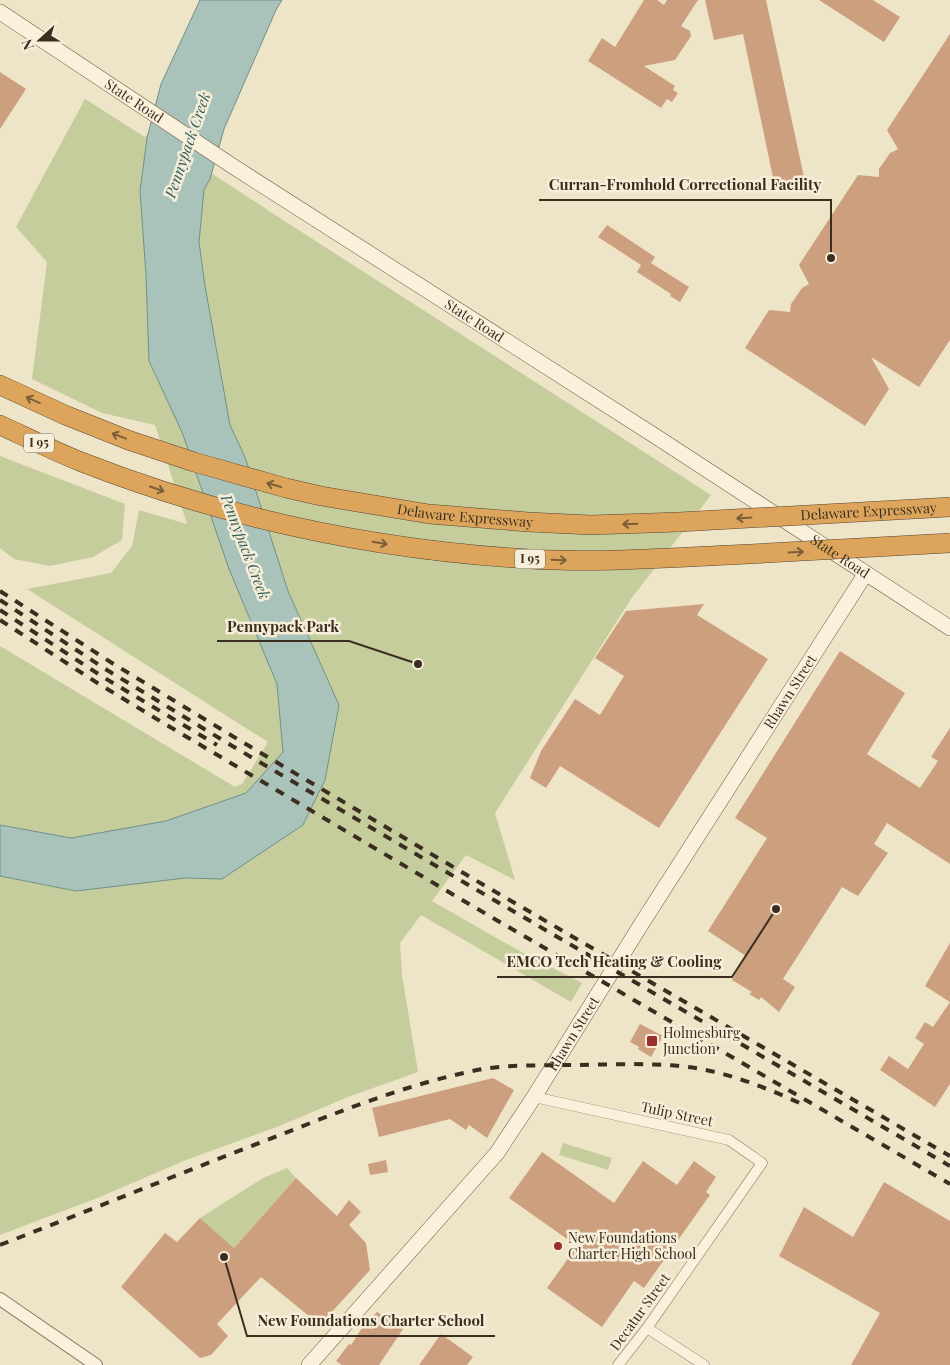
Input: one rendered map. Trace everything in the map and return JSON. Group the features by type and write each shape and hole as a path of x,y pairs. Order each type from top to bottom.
{"highway":[{"name":"Delaware Expressway","path":"0,385 66,415 128,440 194,462 321,496 429,514 591,525 950,507"},
{"name":"I 95","path":"0,426 78,460 173,495 282,525 420,550 530,559 622,561 950,543"}],"main road":[{"name":"State Road","path":"0,12 234,167 950,628"},
{"name":"Rhawn Street","path":"310,1365 497,1153 866,573"}],"street":[{"name":"Tulip Street","path":"534,1097 729,1140 762,1163 736,1201"},
{"name":"Decatur Street","path":"618,1365 647,1328 736,1201"},
{"path":"0,1299 96,1365"},
{"path":"647,1328 704,1365"}],"green space":[{"path":"85,99 145,137 149,132 711,495 631,599 495,813 515,880 466,855 432,901 514,948 582,983 571,1002 421,915 400,943 402,975 418,1072 186,1160 100,1197 0,1235 0,646 235,787 242,784 268,742 27,589 111,573 132,546 139,510 187,524 155,425 102,413 32,379 47,262 16,227"},
{"path":"0,456 125,504 122,540 93,557 50,566 14,559 0,548"},
{"path":"563,1143 612,1158 608,1170 559,1155"},
{"path":"287,1168 296,1178 234,1248 200,1218 263,1178"}],"water":[{"name":"Pennypack Creek","path":"200,0 282,0 224,129 210,179 204,190 199,242 230,425 245,457 288,591 339,705 325,780 303,825 222,879 185,878 76,891 0,876 0,825 71,838 166,821 246,793 283,752 277,684 229,569 182,432 149,361 146,275 140,191 147,138 161,84"}],"building":[{"path":"644,0 657,0 664,5 667,0 698,0 681,26 690,31 691,36 675,60 644,66 675,86 673,90 678,93 672,102 667,99 661,108 588,61 602,38 615,47"},
{"path":"705,0 766,0 805,182 775,187 743,34 714,40"},
{"path":"819,0 873,0 900,17 884,42"},
{"path":"950,34 950,340 919,387 871,357 889,389 865,426 745,348 769,310 790,312 791,304 802,288 809,284 799,265 858,175 879,177 879,169 890,153 898,149 887,130"},
{"path":"0,72 26,89 0,129"},
{"path":"607,225 655,257 651,263 689,287 680,302 637,272 641,265 598,237"},
{"path":"704,604 697,615 768,659 659,828 560,766 546,788 530,778 541,751 575,699 600,715 624,676 595,658 626,611"},
{"path":"840,651 905,693 867,754 920,788 938,761 931,757 950,728 950,864 887,823 874,844 888,853 858,896 842,887 783,979 795,987 779,1012 761,997 759,1000 749,994 752,992 732,980 746,956 708,931 767,838 735,818"},
{"path":"950,943 950,1002 925,986"},
{"path":"950,1002 950,1084 935,1107 880,1070 889,1056 908,1069 924,1044 915,1038 925,1022 933,1027"},
{"path":"640,1024 663,1036 651,1057 630,1042"},
{"path":"493,1078 514,1090 487,1138 469,1125 466,1130 450,1119 379,1137 372,1108"},
{"name":"New Foundations Charter High School","path":"542,1152 614,1203 643,1161 677,1185 694,1161 716,1177 706,1192 710,1195 644,1288 634,1281 602,1327 547,1288 577,1246 509,1198"},
{"path":"386,1160 388,1172 370,1175 368,1164"},
{"path":"296,1178 337,1216 349,1200 361,1212 349,1225 366,1243 370,1270 320,1325 261,1277 217,1324 228,1336 211,1355 200,1358 121,1287 165,1233 177,1242 200,1218 234,1248"},
{"path":"884,1182 950,1221 950,1365 851,1365 880,1313 779,1256 804,1207 853,1237"},
{"path":"377,1312 403,1329 379,1365 342,1365 336,1361 349,1344 351,1345 362,1328"},
{"path":"441,1334 473,1357 467,1365 419,1365"}],"railway":[{"path":"0,591 112,663 239,740 482,884 950,1156"},
{"path":"0,600 107,670 234,747 950,1166"},
{"path":"0,610 103,677 217,745"},
{"path":"0,620 165,724 469,904 950,1184"},
{"path":"0,1245 349,1108 420,1084 480,1069 516,1066 626,1064 688,1067 703,1069 747,1082 804,1105"}],"place":[{"name":"Curran-Fromhold Correctional Facility","path":"831,258"},
{"name":"Pennypack Park","path":"418,664"},
{"name":"EMCO Tech Heating & Cooling","path":"776,909"},
{"name":"Holmesburg Junction","path":"652,1041"},
{"name":"New Foundations Charter High School","path":"558,1246"},
{"name":"New Foundations Charter School","path":"224,1257"}]}
